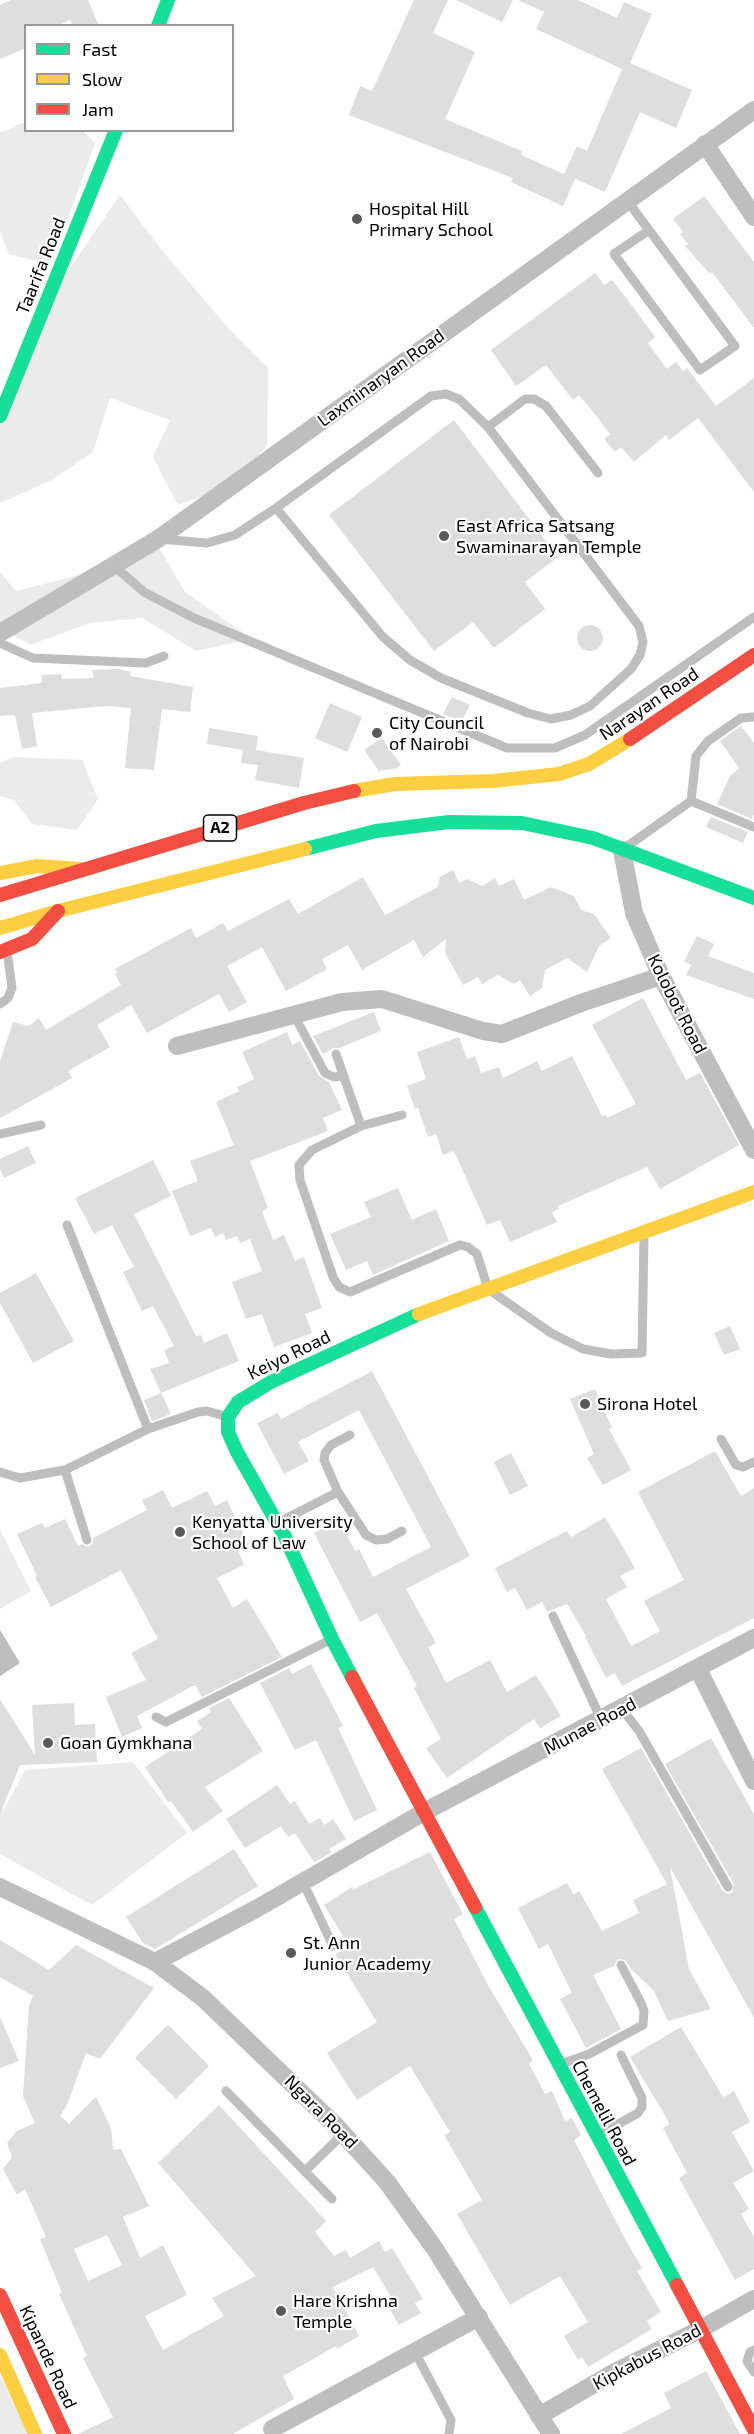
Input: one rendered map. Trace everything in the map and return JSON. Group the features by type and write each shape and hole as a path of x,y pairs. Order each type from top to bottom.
{"street":[{"path":"159,24 168,0"},
{"name":"Laxminaryan Road","path":"0,633 158,539 754,110"},
{"name":"Taarifa Road","path":"0,416 115,132"},
{"path":"705,144 754,217"},
{"name":"Narayan Road","path":"83,869 304,803 361,790 395,784 493,781 559,774 589,764 615,749 754,655"},
{"name":"A2","path":"0,928 57,911 376,831 449,822 522,823 592,838 754,898"},
{"name":"Kolobot Road","path":"621,850 634,913 661,976 754,1150"},
{"path":"0,873 37,866 83,869"},
{"name":"A2","path":"0,895 83,869"},
{"path":"3,951 32,939 57,911"},
{"path":"177,1046 342,1002 382,999 483,1031 502,1034 581,1003 661,976"},
{"name":"Keiyo Road","path":"228,1417 238,1402 271,1382 416,1315 754,1192"},
{"path":"228,1417 228,1432 237,1452 277,1523 332,1639 424,1812"},
{"name":"Munae Road","path":"155,1962 303,1882 424,1812 698,1670 754,1638"},
{"path":"698,1670 754,1780"},
{"name":"Chemelil Road","path":"424,1812 754,2430"},
{"name":"Ngara Road","path":"0,1887 155,1962 224,2016 344,2134 387,2182 435,2249 550,2434"},
{"name":"Kipande Road","path":"0,2295 64,2434"},
{"name":"Kipkabus Road","path":"539,2416 613,2373 699,2330 754,2299"},
{"path":"272,2429 479,2317"},
{"path":"0,2355 35,2434"}],"lane":[{"path":"627,200 735,346 700,370 614,254 649,230"},
{"path":"158,539 207,543 235,535 276,508 430,396 446,394 459,399 488,427 639,626 643,642 640,656 631,669 590,706 571,716 550,719 528,713 441,678 410,660 383,637 276,508"},
{"path":"488,427 525,399 534,399 546,406 598,473"},
{"path":"113,565 144,592 194,618 507,748 555,748 585,735 754,617"},
{"path":"0,643 33,658 146,663 164,656"},
{"path":"621,850 691,801 696,756 708,741 741,718 754,717"},
{"path":"691,801 754,827"},
{"path":"0,1004 8,998 12,988 3,951"},
{"path":"294,1016 325,1073 334,1077 344,1076"},
{"path":"336,1054 361,1126"},
{"path":"402,1115 361,1126 312,1150 299,1165 300,1180 333,1277 339,1287 350,1292 460,1245 468,1247 477,1254 488,1289 551,1333 583,1349 611,1354 642,1353 644,1233"},
{"path":"0,1134 41,1125"},
{"path":"67,1225 148,1428"},
{"path":"0,1472 20,1478 65,1470 148,1428 198,1412 207,1411 228,1417"},
{"path":"350,1435 331,1445 325,1453 324,1460 338,1492 366,1535 376,1540 387,1539 402,1531"},
{"path":"721,1439 736,1465 744,1467 754,1462"},
{"path":"65,1470 87,1540"},
{"path":"277,1523 338,1492"},
{"path":"553,1616 601,1720"},
{"path":"156,1717 166,1722 332,1639"},
{"path":"622,1709 639,1731 728,1887"},
{"path":"303,1882 333,1946"},
{"path":"558,2065 589,2054 643,2025 644,2011 621,1965"},
{"path":"596,2137 638,2113 642,2107 642,2098 621,2055"},
{"path":"226,2091 332,2199"},
{"path":"305,2171 344,2134"},
{"path":"754,2350 750,2352 747,2361 754,2372"},
{"path":"415,2352 451,2420 449,2434"}],"shaded area":[{"path":"24,122 24,132 84,132 95,143 66,224 48,264 9,254 0,232 0,133"},
{"path":"120,195 165,254 230,330 268,368 267,445 236,484 178,505 153,457 170,420 110,398 93,452 50,481 0,503 0,400 23,337"},
{"path":"154,539 185,592 252,639 196,651 142,618 90,623 31,645 0,629 0,572 16,591 79,575"},
{"path":"13,757 82,760 98,799 77,830 32,824 14,800 0,796 0,763"},
{"path":"0,1530 31,1591 0,1609"},
{"path":"0,1630 20,1663 0,1676"},
{"path":"133,1762 187,1833 92,1905 0,1854 0,1808 4,1809 25,1770"},
{"path":"0,2375 28,2434 0,2434"}],"building":[{"path":"11,0 88,0 98,24 72,24 70,20 61,24 24,24 24,49 0,59 0,5"},
{"path":"414,0 448,0 433,33 475,52 445,119 522,151 521,155 575,179 563,206 511,182 513,178 349,115 360,86 372,91"},
{"path":"456,0 513,0 502,22"},
{"path":"518,0 578,0 617,18 624,2 652,14 630,63 692,90 676,128 640,112 605,192 564,174 577,146 587,151 622,69 536,29 544,12"},
{"path":"704,196 754,262 754,328 712,272 710,274 685,246 688,244 680,234 683,232 673,219"},
{"path":"595,273 604,285 612,280 627,299 655,337 648,343 667,369 676,362 683,371 687,368 716,406 754,378 754,492 698,418 669,440 666,435 634,462 621,447 615,452 604,439 610,434 598,418 579,395 573,400 546,365 516,386 491,350"},
{"name":"East Africa Satsang Swaminarayan Temple","path":"454,420 558,557 525,582 545,609 494,648 473,622 434,651 329,515"},
{"path":"590,625 599,629 603,638 599,647 590,651 581,647 577,638 581,629"},
{"path":"119,669 131,672 130,676 193,687 190,712 162,709 154,770 125,768 131,708 106,706 32,713 37,746 22,749 15,715 0,716 0,688 42,683 41,675 61,674 62,679 94,678 92,670"},
{"path":"452,697 470,705 461,722 443,714"},
{"path":"330,703 362,717 347,752 315,738"},
{"path":"741,726 754,743 754,814 752,819 717,804 730,776 739,768 720,741"},
{"path":"209,728 258,736 256,750 304,758 299,788 255,780 258,765 241,763 243,750 207,744"},
{"path":"382,738 401,765 397,768 379,771 364,750"},
{"path":"711,817 748,832 743,843 706,827"},
{"path":"453,870 459,883 467,879 482,886 495,878 499,886 514,879 524,900 551,887 574,896 581,910 594,914 611,938 599,946 587,972 567,958 545,970 542,988 530,996 520,980 514,984 498,975 482,984 478,977 463,985 445,953 446,939 423,957 414,940 362,970 348,945 322,959 327,969 286,991 262,947 227,966 247,1002 229,1012 219,994 147,1033 131,1005 97,1025 110,1047 68,1071 72,1078 0,1118 0,1061 13,1022 29,1026 39,1018 46,1030 121,985 115,969 191,928 196,938 223,923 228,931 289,899 298,914 363,877 385,915 438,887 440,877"},
{"path":"697,936 714,944 708,956 754,973 754,999 686,975 691,965 684,961"},
{"path":"643,998 686,1080 700,1073 739,1145 660,1189 647,1167 558,1206 559,1209 552,1212 557,1222 510,1242 500,1220 487,1225 454,1151 443,1155 436,1134 428,1137 407,1086 426,1079 417,1052 459,1037 467,1059 475,1056 481,1073 499,1067 503,1078 537,1061 542,1071 572,1056 602,1116 606,1115 607,1118 636,1104 592,1025"},
{"path":"374,1012 381,1031 339,1048 333,1048 323,1054 313,1036"},
{"path":"287,1032 292,1045 300,1041 319,1076 329,1082 342,1110 323,1118 328,1131 250,1161 268,1208 262,1211 273,1240 284,1235 295,1261 304,1257 322,1308 305,1314 312,1333 274,1347 262,1314 246,1319 232,1282 262,1271 250,1239 240,1243 237,1236 226,1240 223,1233 215,1237 211,1228 190,1236 172,1191 198,1181 190,1161 234,1145 216,1102 239,1091 237,1087 254,1079 242,1052"},
{"path":"28,1146 36,1163 4,1178 0,1169 0,1159"},
{"path":"153,1160 171,1196 134,1214 196,1336 201,1335 204,1343 227,1333 239,1361 161,1393 150,1369 169,1363 164,1350 174,1346 153,1306 142,1311 123,1272 134,1267 112,1225 94,1234 75,1198"},
{"path":"398,1188 412,1220 436,1209 449,1241 373,1275 367,1261 346,1270 330,1234 371,1217 364,1202"},
{"path":"36,1273 74,1341 33,1363 0,1303 0,1293"},
{"path":"730,1326 740,1349 724,1355 714,1333"},
{"path":"372,1371 470,1556 406,1589 436,1643 428,1647 446,1683 490,1660 507,1692 536,1675 561,1716 540,1728 534,1719 447,1778 426,1748 441,1739 414,1688 417,1686 377,1613 360,1622 314,1533 339,1520 355,1551 359,1549 373,1577 431,1547 359,1410 298,1442 309,1461 284,1474 257,1423 278,1413 281,1419"},
{"path":"595,1389 612,1428 609,1429 631,1470 603,1485 587,1458 594,1454 570,1399"},
{"path":"161,1393 171,1414 152,1421 144,1400"},
{"path":"715,1451 741,1496 754,1488 754,1618 622,1686 615,1673 606,1678 586,1636 567,1604 547,1612 542,1602 527,1610 515,1588 507,1592 495,1568 567,1531 571,1537 605,1517 635,1568 620,1576 627,1587 606,1599 631,1646 660,1631 644,1601 684,1580 638,1492"},
{"path":"511,1453 528,1486 510,1495 494,1462"},
{"path":"163,1490 172,1508 207,1491 215,1506 227,1500 249,1545 238,1551 244,1565 217,1578 233,1608 247,1599 282,1657 202,1697 195,1685 137,1716 142,1728 122,1737 106,1697 146,1680 131,1653 158,1639 121,1570 51,1607 35,1577 37,1576 17,1534 42,1523 45,1528 65,1519 78,1546 82,1544 88,1547 92,1544 93,1538 147,1510 142,1500"},
{"path":"311,1664 343,1726 338,1728 377,1810 354,1821 316,1740 295,1750 260,1683 289,1668 292,1674"},
{"path":"229,1698 263,1751 205,1787 223,1811 193,1832 171,1801 168,1802 145,1767 202,1729 197,1721 211,1712 209,1708"},
{"name":"Goan Gymkhana","path":"0,1699 35,1755 32,1705 74,1703 75,1725 95,1724 97,1762 20,1765 0,1814"},
{"path":"711,1738 754,1814 754,2018 670,1867 689,1969 711,2009 668,2021 654,1991 625,1960 618,1959 614,1966 593,1975 621,2029 586,2048 560,1999 572,1993 548,1944 539,1949 518,1908 567,1883 574,1895 579,1891 602,1931 639,1913 633,1900 667,1884 602,1769 641,1748 722,1890 727,1894 732,1893 734,1884 665,1764"},
{"path":"277,1785 290,1804 295,1801 309,1824 320,1818 324,1825 333,1819 346,1839 329,1849 331,1853 314,1862 295,1833 288,1837 281,1826 245,1848 226,1819"},
{"path":"234,1849 258,1886 155,1949 143,1943 126,1917"},
{"path":"430,1852 463,1914 454,1919 489,1987 533,2060 529,2064 545,2094 552,2091 565,2121 572,2118 581,2135 574,2140 642,2268 637,2271 661,2312 647,2321 652,2329 588,2367 582,2357 578,2360 564,2336 588,2322 560,2276 510,2305 457,2214 482,2200 444,2135 450,2132 410,2066 357,2100 327,2053 377,2022 335,1954 350,1947 324,1905 352,1887 354,1889"},
{"path":"0,1940 49,1970 76,1945 154,1988 100,2059 86,2053 67,2105 60,2116 69,2124 96,2097 111,2128 113,2150 121,2149 149,2206 123,2217 140,2258 163,2245 187,2295 145,2316 163,2350 224,2316 212,2298 256,2276 158,2163 219,2105 326,2221 315,2232 334,2256 346,2250 350,2258 379,2241 385,2252 392,2248 423,2299 415,2303 421,2313 399,2325 385,2301 391,2297 373,2267 333,2287 359,2336 337,2349 336,2346 283,2376 294,2399 233,2434 78,2434 113,2417 83,2358 87,2356 59,2294 62,2293 40,2239 46,2237 25,2189 17,2195 3,2169 12,2157 7,2143 17,2131 35,2123 23,2096 29,2006 33,1996 0,1977","holes":["107,2235 122,2265 88,2281 74,2249"]},
{"path":"0,2017 19,2061 0,2068"},
{"path":"168,2025 209,2066 176,2099 135,2058"},
{"path":"681,2027 723,2097 734,2091 750,2122 732,2132 754,2171 733,2183 749,2209 741,2214 754,2237 754,2269 735,2280 679,2178 687,2173 663,2128 670,2124 630,2057"},
{"path":"706,2371 740,2434 621,2434 671,2408 664,2393"}],"traffic: fast":[{"path":"159,24 168,0"},
{"path":"0,416 115,132"},
{"path":"305,849 376,831 449,822 522,823 593,838 754,898"},
{"path":"352,1677 285,1537 237,1452 228,1432 228,1417 238,1402 271,1382 419,1314"},
{"path":"475,1907 677,2285"}],"traffic: slow":[{"path":"354,791 395,784 493,781 559,774 589,764 630,739"},
{"path":"0,928 58,911 305,849"},
{"path":"0,873 37,866 81,869"},
{"path":"419,1314 754,1192"},
{"path":"0,2355 35,2434"}],"traffic: jam":[{"path":"630,739 754,655"},
{"path":"0,895 304,803 354,791"},
{"path":"0,952 32,939 58,911"},
{"path":"352,1677 475,1907"},
{"path":"677,2285 754,2430"},
{"path":"0,2295 64,2434"}],"place":[{"name":"Hospital Hill Primary School","path":"357,219"},
{"name":"East Africa Satsang Swaminarayan Temple","path":"444,536"},
{"name":"City Council of Nairobi","path":"377,733"},
{"name":"Sirona Hotel","path":"585,1404"},
{"name":"Kenyatta University School of Law","path":"180,1532"},
{"name":"Goan Gymkhana","path":"48,1743"},
{"name":"St. Ann Junior Academy","path":"291,1953"},
{"name":"Hare Krishna Temple","path":"281,2311"}]}
